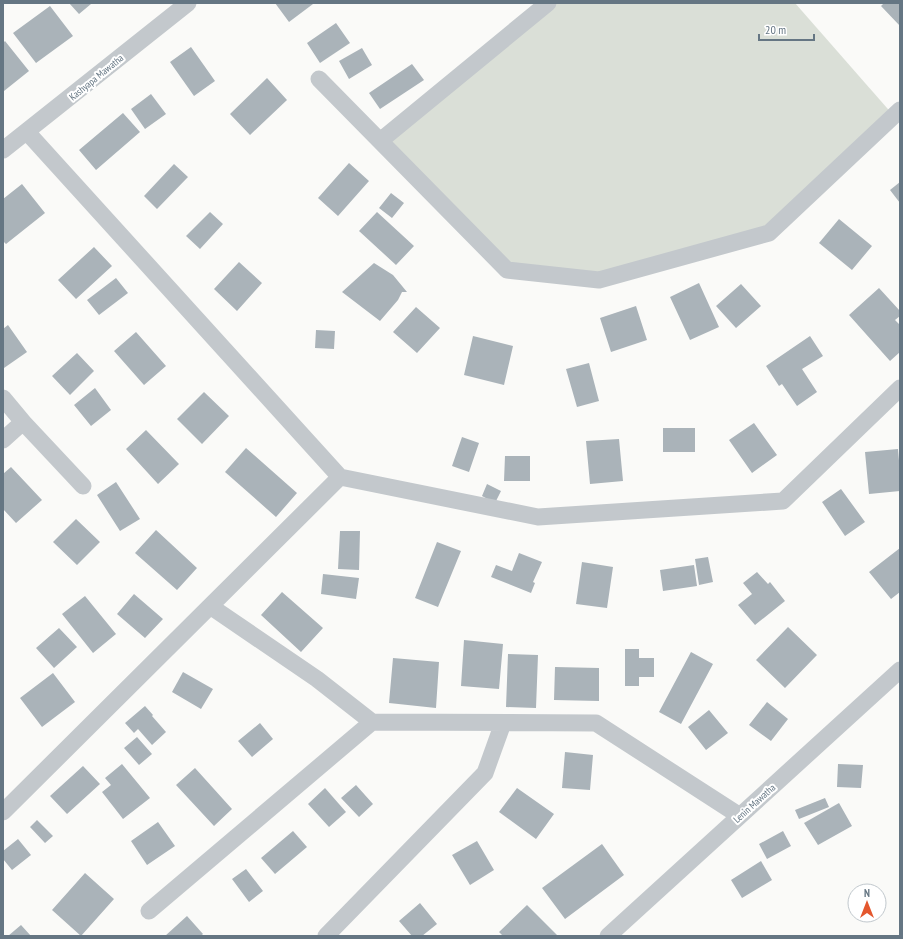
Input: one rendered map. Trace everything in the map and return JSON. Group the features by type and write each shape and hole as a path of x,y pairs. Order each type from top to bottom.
{"street":[{"name":"Kashyapa Mawatha","path":"3,150 188,3"},
{"path":"380,141 548,3"},
{"path":"319,79 507,270 599,280 769,233 900,110"},
{"path":"27,132 340,477 538,517 783,501 900,388"},
{"path":"3,398 23,422 83,486"},
{"path":"3,440 23,422"},
{"path":"3,812 340,477"},
{"path":"210,606 317,679 372,722 596,723 740,816"},
{"name":"Lenin Mawatha","path":"608,936 900,670"},
{"path":"149,911 372,722"},
{"path":"326,936 485,773 503,723"}],"shaded area":[{"path":"548,3 795,3 894,116 769,233 599,280 507,270 380,141"}],"building":[{"path":"69,3 90,3 91,4 79,14"},
{"path":"275,3 312,3 313,4 289,22"},
{"path":"884,3 900,3 900,26 881,6"},
{"path":"50,6 73,36 36,63 13,33"},
{"path":"336,23 350,43 320,63 307,43"},
{"path":"5,41 29,71 4,91 3,43"},
{"path":"191,47 215,81 194,96 170,62"},
{"path":"362,48 372,65 349,79 339,61"},
{"path":"412,64 424,80 380,109 369,93"},
{"path":"267,78 287,100 250,135 230,114"},
{"path":"151,94 166,114 145,129 131,109"},
{"path":"123,113 140,132 96,170 79,150"},
{"path":"349,163 369,181 338,216 318,198"},
{"path":"174,164 188,177 157,209 144,196"},
{"path":"900,182 900,203 890,190"},
{"path":"22,184 45,213 6,244 3,241 3,199"},
{"path":"391,193 404,203 392,218 379,208"},
{"path":"210,212 223,224 200,249 186,236"},
{"path":"377,212 414,246 396,265 359,231"},
{"path":"839,219 872,246 852,270 819,243"},
{"path":"94,247 112,266 76,299 58,280"},
{"path":"239,262 262,283 237,311 214,289"},
{"path":"374,263 393,275 407,292 402,292 398,300 380,321 342,292"},
{"path":"116,278 128,293 99,315 87,300"},
{"path":"699,283 719,327 690,340 670,297"},
{"path":"741,284 761,306 736,328 716,306"},
{"path":"879,288 900,311 900,316 895,320 900,325 900,352 890,361 849,315"},
{"path":"636,306 647,340 611,352 600,318"},
{"path":"416,307 440,328 417,353 393,332"},
{"path":"8,325 27,352 4,368 3,329"},
{"path":"316,330 335,331 334,349 315,348"},
{"path":"136,332 166,366 144,385 114,351"},
{"path":"473,336 513,346 504,385 464,375"},
{"path":"810,336 823,356 802,369 817,392 797,406 782,384 779,386 766,366"},
{"path":"77,353 94,371 70,395 52,376"},
{"path":"589,363 599,401 577,407 566,369"},
{"path":"95,388 111,410 91,426 74,405"},
{"path":"204,392 229,416 202,444 177,419"},
{"path":"754,423 777,455 752,473 729,440"},
{"path":"663,428 695,428 695,452 663,452"},
{"path":"146,430 179,464 158,484 126,449"},
{"path":"462,437 479,443 469,472 452,466"},
{"path":"619,439 623,481 590,484 586,441"},
{"path":"246,448 297,493 276,517 225,472"},
{"path":"898,449 900,491 869,494 865,452"},
{"path":"505,456 530,456 530,481 504,481"},
{"path":"11,467 42,500 16,523 3,509 3,474"},
{"path":"116,482 140,519 120,531 97,495"},
{"path":"487,484 501,491 495,503 482,496"},
{"path":"841,489 865,522 845,536 822,502"},
{"path":"76,519 100,542 77,565 53,542"},
{"path":"156,530 197,568 177,590 135,553"},
{"path":"340,531 360,531 359,570 338,569"},
{"path":"437,542 461,551 438,607 415,598"},
{"path":"900,548 900,592 891,599 869,572"},
{"path":"519,553 542,562 533,582 535,583 531,593 491,577 496,565 512,571"},
{"path":"708,557 713,582 699,585 695,559"},
{"path":"582,562 613,567 607,608 576,604"},
{"path":"694,565 697,586 663,591 660,570"},
{"path":"757,572 768,584 770,582 785,601 755,625 738,605 752,594 743,583"},
{"path":"323,574 359,578 356,599 321,594"},
{"path":"282,592 323,628 301,652 261,615"},
{"path":"134,594 163,619 145,638 117,614"},
{"path":"85,596 116,634 93,653 62,614"},
{"path":"788,627 817,655 785,688 756,660"},
{"path":"59,628 77,647 54,668 36,648"},
{"path":"464,640 503,644 499,689 461,686"},
{"path":"625,649 639,649 639,658 654,658 654,677 639,677 639,686 625,686"},
{"path":"691,652 713,664 681,724 659,712"},
{"path":"508,654 538,655 536,708 506,707"},
{"path":"393,658 439,662 436,708 389,703"},
{"path":"555,667 599,668 599,701 554,700"},
{"path":"183,672 213,689 201,709 172,692"},
{"path":"53,673 75,702 42,727 20,698"},
{"path":"767,702 788,719 771,741 749,725"},
{"path":"145,706 166,732 152,745 138,729 134,733 125,723"},
{"path":"709,710 728,733 706,750 688,727"},
{"path":"260,723 273,739 252,757 238,741"},
{"path":"137,737 152,754 139,765 124,748"},
{"path":"565,752 593,755 590,790 562,788"},
{"path":"122,764 150,798 123,819 102,792 111,785 105,778"},
{"path":"838,764 863,765 861,788 837,787"},
{"path":"83,766 100,784 67,814 50,796"},
{"path":"195,768 232,809 214,826 176,785"},
{"path":"356,785 373,804 359,817 341,798"},
{"path":"325,788 346,812 329,827 308,804"},
{"path":"517,788 554,814 536,839 499,812"},
{"path":"825,798 829,807 799,819 795,810"},
{"path":"839,803 852,826 818,845 804,823"},
{"path":"37,820 53,836 45,843 30,827"},
{"path":"158,822 175,846 147,865 131,841"},
{"path":"293,831 307,847 275,874 261,858"},
{"path":"783,831 791,846 767,859 759,844"},
{"path":"18,839 31,855 12,870 3,859 3,851"},
{"path":"477,841 494,870 470,885 452,855"},
{"path":"602,844 624,875 565,919 542,888"},
{"path":"761,861 772,880 742,898 731,880"},
{"path":"246,869 263,891 249,902 232,879"},
{"path":"85,873 114,899 81,936 52,910"},
{"path":"420,903 437,924 422,936 412,936 399,921"},
{"path":"527,905 558,936 503,936 499,932"},
{"path":"187,916 203,934 201,936 165,936"},
{"path":"21,925 31,936 8,936"}]}
